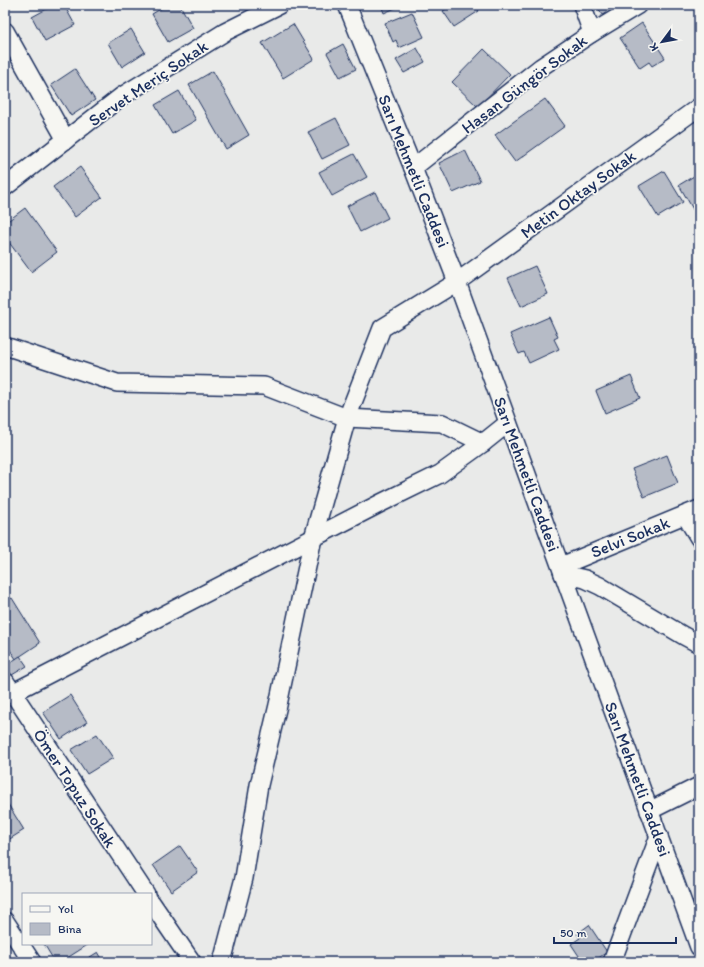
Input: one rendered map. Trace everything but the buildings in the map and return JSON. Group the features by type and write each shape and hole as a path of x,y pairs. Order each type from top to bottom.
{"street":[{"name":"Servet Meriç Sokak","path":"5,187 122,96 225,32 279,5"},
{"name":"Sarı Mehmetli Caddesi","path":"347,5 457,282 699,947"},
{"path":"582,5 592,33"},
{"name":"Hasan Güngör Sokak","path":"413,168 541,67 638,5"},
{"path":"5,31 66,140"},
{"name":"Metin Oktay Sokak","path":"222,962 244,878 259,785 278,705 313,538 347,418 382,328 457,282 699,107"},
{"path":"5,346 117,383 264,386 347,418 442,423 483,443"},
{"path":"9,687 440,474 508,423"},
{"path":"692,512 699,538"},
{"name":"Selvi Sokak","path":"562,570 692,512"},
{"path":"562,570 600,586 699,644"},
{"name":"Ömer Topuz Sokak","path":"9,687 145,893"},
{"path":"649,811 699,786"},
{"path":"612,962 659,836"},
{"path":"152,903 192,962"},
{"path":"5,921 32,962"}]}
